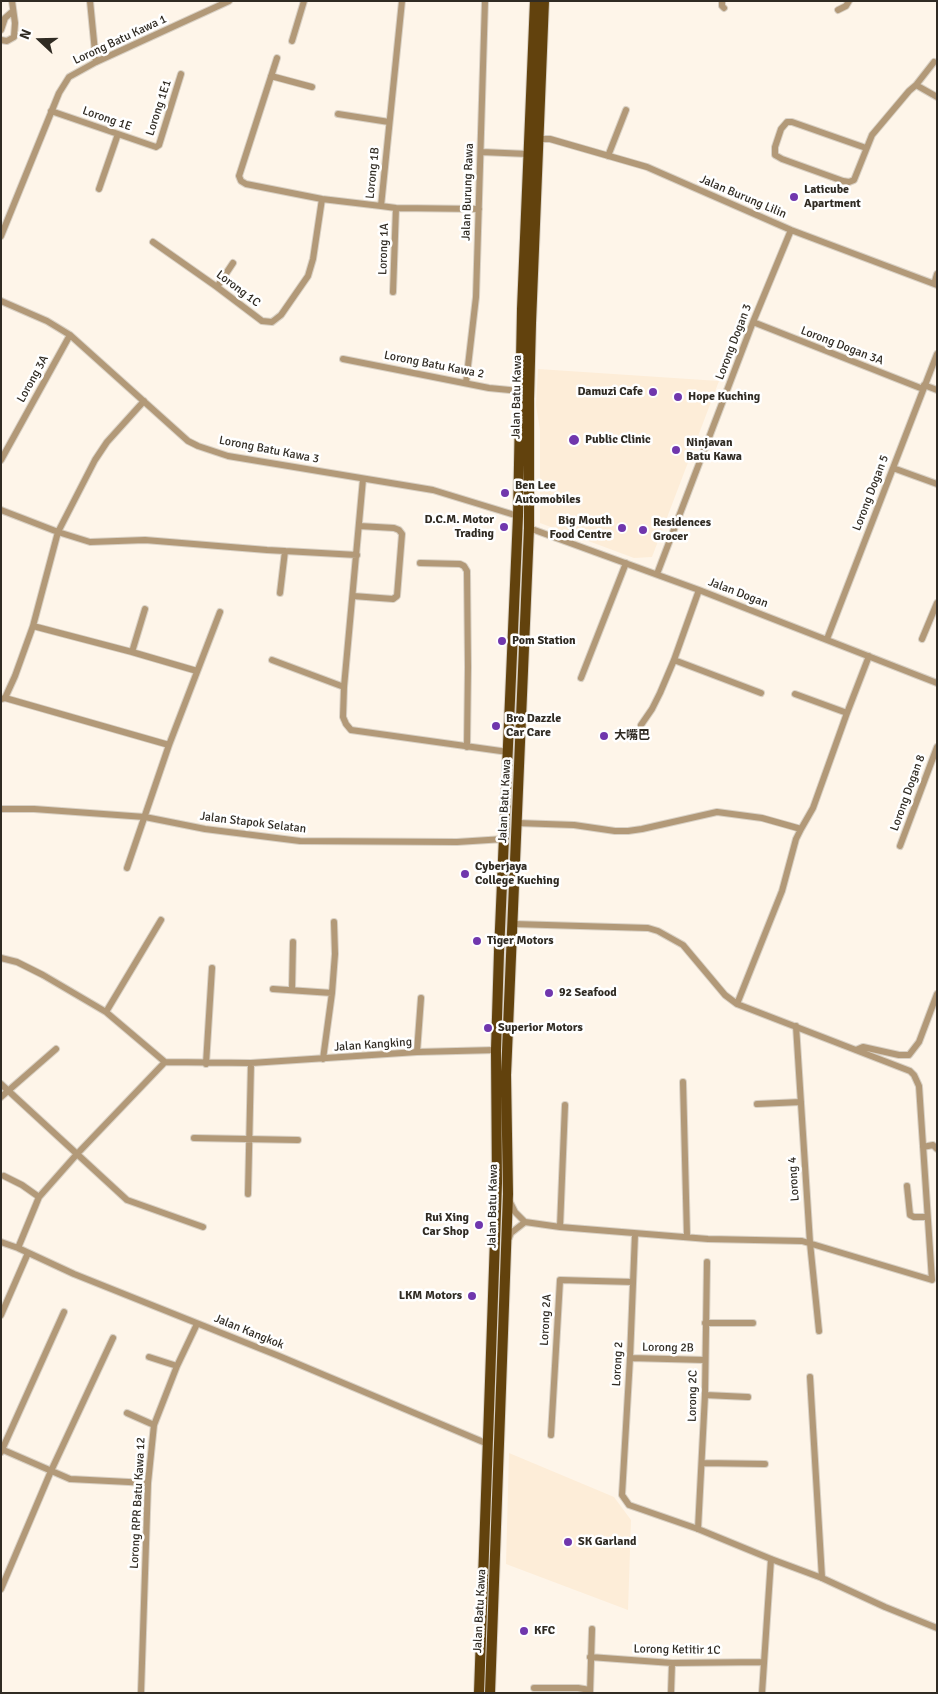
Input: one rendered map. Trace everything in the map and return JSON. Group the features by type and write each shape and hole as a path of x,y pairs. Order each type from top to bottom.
{"highway":[{"name":"Jalan Batu Kawa","path":"479,1693 497,1183 496,1050 518,516 520,390 535,1"},
{"name":"Jalan Batu Kawa","path":"490,1693 496,1549 498,1427 508,1194 506,1075 529,528 529,399 544,1"}],"street":[{"path":"1,40 7,41 14,37 15,23 12,1"},
{"path":"90,1 96,62"},
{"name":"Lorong Batu Kawa 1","path":"1,236 51,111 69,77 96,62 229,1"},
{"path":"292,41 304,1"},
{"name":"Lorong 1B","path":"271,76 239,176 241,181 246,184 322,199 380,206 402,1"},
{"name":"Jalan Burung Rawa","path":"466,383 476,297 485,1"},
{"path":"838,10 846,6 849,1"},
{"path":"1,30 5,18 12,11"},
{"path":"277,58 271,76 312,87"},
{"path":"866,148 792,122 787,122 781,129 775,147 775,155 849,182 854,180 872,135 934,62"},
{"name":"Lorong 1E1","path":"156,147 159,145 181,74"},
{"path":"916,85 937,98"},
{"path":"608,156 626,110"},
{"name":"Lorong 1E","path":"51,111 156,147"},
{"path":"338,114 389,122"},
{"path":"99,189 118,134"},
{"name":"Jalan Burung Lilin","path":"538,139 550,139 647,167 791,230 935,284"},
{"path":"481,152 528,154"},
{"name":"Lorong 1C","path":"153,242 262,321 272,322 281,315 308,276 313,259 322,199"},
{"path":"380,206 396,208 479,208"},
{"name":"Lorong 1A","path":"393,292 396,208"},
{"name":"Lorong Dogan 3","path":"657,574 753,322 791,230"},
{"path":"217,287 234,263"},
{"path":"935,284 937,274"},
{"name":"Lorong Batu Kawa 3","path":"1,301 47,322 70,336 188,441 198,446 228,456 433,490 518,516"},
{"name":"Lorong Dogan 3A","path":"753,322 923,387 937,390"},
{"name":"Lorong 3A","path":"1,460 70,336"},
{"name":"Lorong Dogan 5","path":"827,639 937,354"},
{"name":"Lorong Batu Kawa 2","path":"344,359 489,388 520,390"},
{"path":"144,401 106,442 58,532 34,626 15,676 3,698 169,745"},
{"path":"893,468 937,484"},
{"path":"364,479 344,687 344,717 351,730 508,752"},
{"path":"1,510 90,542 145,540 357,555"},
{"path":"353,596 393,599 397,596 402,534 394,528 359,526"},
{"name":"Jalan Dogan","path":"529,528 657,574 937,683"},
{"path":"280,592 285,551"},
{"path":"420,563 460,564 467,571 467,747"},
{"path":"581,678 626,563"},
{"path":"641,725 652,709 674,660 699,590"},
{"path":"922,639 937,603"},
{"path":"132,652 146,609"},
{"path":"127,868 169,745 220,612"},
{"path":"34,626 197,671"},
{"path":"737,1004 782,891 796,840 813,808 869,656"},
{"path":"272,660 344,687"},
{"path":"674,660 761,693"},
{"path":"795,694 847,713"},
{"name":"Lorong Dogan 8","path":"900,846 937,747"},
{"name":"Jalan Stapok Selatan","path":"1,810 34,809 145,817 206,830 300,841 457,842 504,839"},
{"path":"517,823 574,825 628,831 717,812 762,818 801,829"},
{"path":"106,1012 161,920"},
{"path":"323,1059 332,993 335,954 334,922"},
{"path":"508,1194 514,1212 525,1222 635,1234 687,1236 708,1239 802,1241 934,1280 927,1217 919,1086 910,1070 737,1004 724,995 683,945 658,931 648,928 513,924"},
{"path":"292,990 293,942"},
{"path":"1,958 17,962 43,975 106,1012 165,1062 77,1154 39,1197 18,1248"},
{"path":"206,1064 212,968"},
{"path":"274,989 332,993"},
{"path":"856,1050 863,1047 899,1055 909,1055 919,1042 937,994"},
{"path":"417,1052 420,998"},
{"name":"Lorong 4","path":"796,1026 810,1243 818,1331"},
{"path":"1,1096 56,1049"},
{"name":"Jalan Kangking","path":"165,1062 206,1064 251,1063 417,1052 496,1050"},
{"path":"248,1194 251,1063"},
{"path":"683,1082 687,1236"},
{"path":"1,1084 127,1200 203,1227"},
{"path":"756,1104 801,1102"},
{"path":"560,1227 565,1105"},
{"path":"194,1138 298,1140"},
{"path":"923,1147 933,1146 937,1149"},
{"path":"4,1176 22,1185 39,1197"},
{"path":"907,1186 910,1215 914,1217 927,1217"},
{"path":"505,1254 511,1233 525,1222"},
{"name":"Lorong 2","path":"635,1234 622,1495 629,1505 698,1529"},
{"name":"Jalan Kangkok","path":"1,1242 488,1444"},
{"path":"1,1315 28,1253"},
{"name":"Lorong 2C","path":"698,1529 702,1463 707,1262"},
{"name":"Lorong 2A","path":"551,1435 560,1280 633,1282"},
{"path":"64,1312 2,1450 70,1479 81,1481 148,1482"},
{"path":"705,1323 753,1323"},
{"name":"Lorong RPR Batu Kawa 12","path":"142,1693 148,1482 154,1425 177,1366 197,1324"},
{"path":"1,1589 51,1471 113,1338"},
{"path":"149,1357 177,1366"},
{"name":"Lorong 2B","path":"630,1358 705,1360"},
{"path":"810,1377 822,1578"},
{"path":"704,1395 748,1397"},
{"path":"127,1413 154,1425"},
{"path":"702,1463 764,1464"},
{"path":"698,1529 822,1578 884,1607 937,1628"},
{"path":"762,1693 771,1559"},
{"path":"534,1688 578,1688 590,1691 592,1629"},
{"name":"Lorong Ketitir 1C","path":"590,1657 672,1663 764,1662"},
{"path":"671,1693 672,1663"}],"shaded area":[{"path":"538,369 719,381 652,557 634,558 540,523 540,430 536,405"},
{"name":"SK Garland","path":"509,1453 614,1497 631,1520 628,1610 506,1564"}],"place":[{"name":"Laticube Apartment","path":"794,197"},
{"name":"Damuzi Cafe","path":"653,392"},
{"name":"Hope Kuching","path":"678,397"},
{"name":"Public Clinic","path":"574,440"},
{"name":"Ninjavan Batu Kawa","path":"676,450"},
{"name":"Ben Lee Automobiles","path":"505,493"},
{"name":"D.C.M. Motor Trading","path":"504,527"},
{"name":"Big Mouth Food Centre","path":"622,528"},
{"name":"Residences Grocer","path":"643,530"},
{"name":"Pom Station","path":"502,641"},
{"name":"Bro Dazzle Car Care","path":"496,726"},
{"name":"大嘴巴","path":"604,736"},
{"name":"Cyberjaya College Kuching","path":"465,874"},
{"name":"Tiger Motors","path":"477,941"},
{"name":"92 Seafood","path":"549,993"},
{"name":"Superior Motors","path":"488,1028"},
{"name":"Rui Xing Car Shop","path":"479,1225"},
{"name":"LKM Motors","path":"472,1296"},
{"name":"SK Garland","path":"568,1542"},
{"name":"KFC","path":"524,1631"}]}
